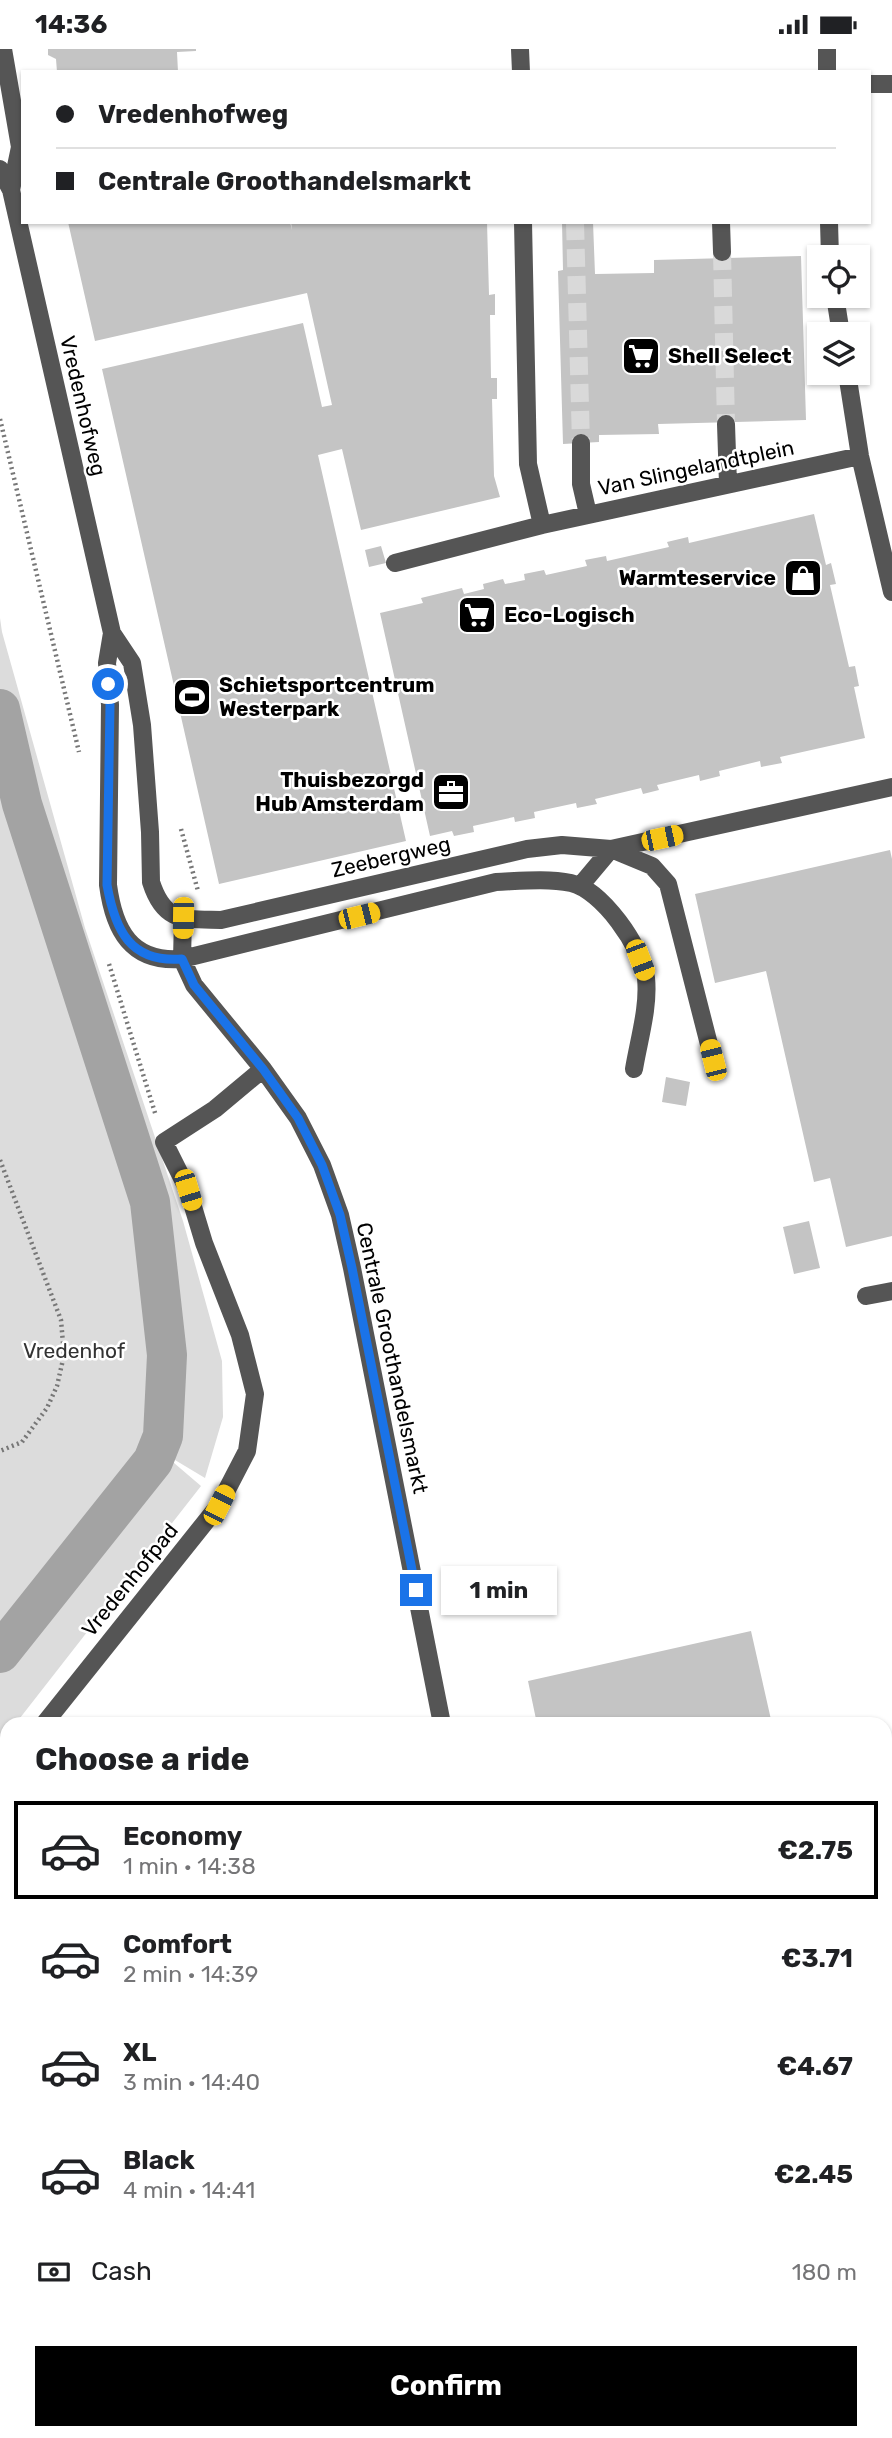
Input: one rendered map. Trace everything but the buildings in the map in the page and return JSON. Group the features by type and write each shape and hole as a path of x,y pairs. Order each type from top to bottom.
{"street":[{"name":"Vredenhofweg","path":"3,49 20,146 10,190"},
{"path":"520,49 521,70"},
{"path":"827,49 827,70"},
{"path":"871,84 892,84"},
{"name":"Vredenhofweg","path":"0,169 10,190 112,633 132,663 146,766 151,882 155,896 164,909 183,918"},
{"path":"523,224 528,464 542,524"},
{"path":"721,224 722,252"},
{"path":"829,224 830,245"},
{"path":"849,385 860,456 892,592"},
{"path":"726,424 728,484"},
{"path":"581,443 581,484 588,514"},
{"name":"Van Slingelandtplein","path":"395,563 542,524 860,456"},
{"name":"Vredenhofweg","path":"112,633 107,663 110,705 107,885 111,908 129,943 157,960 174,960"},
{"name":"Zeebergweg","path":"183,918 221,920 254,914 527,849 562,845 611,849 892,787"},
{"path":"580,886 611,849"},
{"name":"Zeebergweg","path":"611,849 652,866 668,884 713,1060"},
{"path":"174,960 496,882 528,880 570,883 597,897 625,930 646,975 646,999 634,1069"},
{"name":"Centrale Groothandelsmarkt","path":"183,918 174,960 263,1069 298,1118 322,1165 340,1215 441,1717"},
{"name":"Vredenhofpad","path":"50,1717 219,1505 247,1451 255,1394 240,1335 204,1243 188,1190 164,1142 215,1109 263,1069"},
{"path":"866,1296 892,1291"}],"path":[{"path":"180,828 192,877 200,894"},
{"path":"0,1160 61,1320 64,1355 57,1385 47,1408 22,1441 0,1451"}],"green space":[{"name":"Vredenhof","path":"0,618 85,928 183,1221 222,1361 223,1417 205,1478 160,1451 201,1486 21,1717 0,1717"}],"waterway":[{"path":"0,709 22,804 150,1202 167,1355 163,1436 153,1461 0,1653"}],"tunnel":[{"path":"575,224 581,443"},
{"path":"722,252 726,424"}],"place":[{"name":"Shell Select","path":"641,356"},
{"name":"Warmteservice","path":"803,578"},
{"name":"Eco-Logisch","path":"477,615"},
{"name":"Schietsportcentrum Westerpark","path":"192,697"},
{"name":"Thuisbezorgd Hub Amsterdam","path":"451,792"}],"route":[{"path":"108,684 110,705 107,885 111,908 129,943 141,952 157,960 182,959 194,985 263,1069 298,1118 322,1165 340,1215 352,1268 416,1590"}]}
